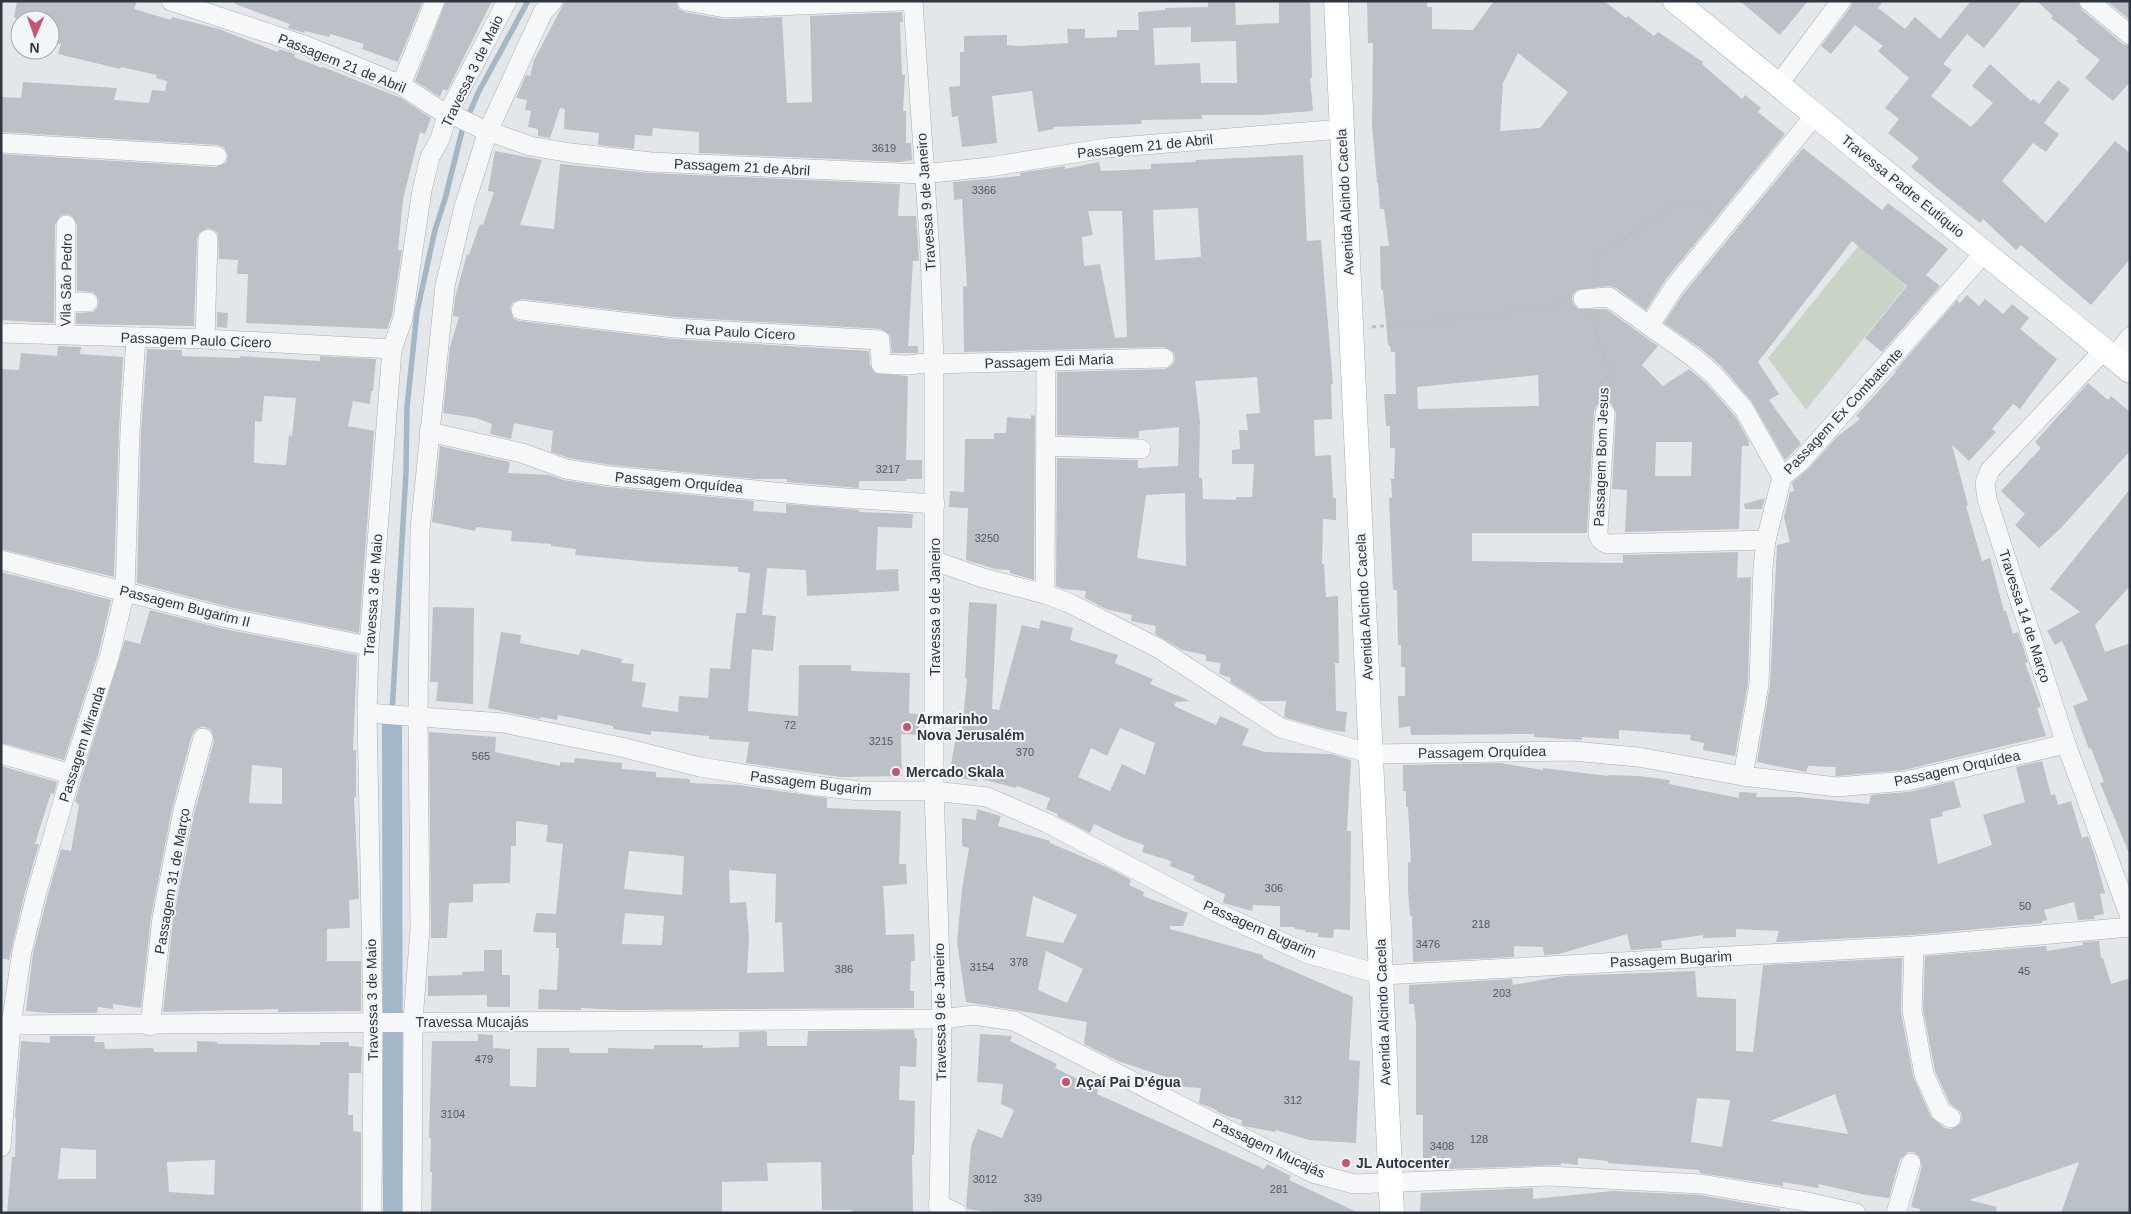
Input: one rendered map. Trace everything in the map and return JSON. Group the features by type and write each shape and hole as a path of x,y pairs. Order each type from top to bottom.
{"main road":[{"name":"Avenida Alcindo Cacela","path":"1336,1 1392,1213"},
{"name":"Travessa Padre Eutíquio","path":"1675,1 2116,360"}],"street":[{"name":"Passagem 21 de Abril","path":"171,1 307,46 401,85 450,115 484,130 530,146 571,153 652,162 923,174 989,167 1106,148 1342,129"},
{"path":"401,85 436,1"},
{"name":"Travessa 3 de Maio","path":"372,1213 373,1023 370,646 392,349 403,318 422,190 430,158 507,1"},
{"path":"412,1213 413,1022 420,928 411,715 420,530 445,286 484,130 542,12 553,1"},
{"path":"687,1 725,8 900,1"},
{"name":"Travessa 9 de Janeiro","path":"913,1 923,174 930,253 934,363 934,790 942,1019 938,1208"},
{"path":"1778,85 1841,1"},
{"path":"2089,1 2130,35"},
{"path":"1649,326 1676,286 1815,115"},
{"path":"1,143 217,156"},
{"name":"Vila São Pedro","path":"65,334 66,225"},
{"path":"205,339 208,239"},
{"name":"Passagem Ex Combatente","path":"1743,776 1759,684 1763,567 1766,540 1782,477 1800,462 1985,252"},
{"path":"1588,298 1609,297 1700,363 1744,409 1782,477"},
{"path":"65,302 88,302"},
{"name":"Rua Paulo Cícero","path":"521,310 674,328 880,340 881,364 908,365 934,363"},
{"name":"Passagem Paulo Cícero","path":"1,333 205,339 392,349"},
{"name":"Passagem Miranda","path":"1,1147 6,1025 22,951 71,774 109,658 125,592 130,432 136,337"},
{"name":"Travessa 14 de Março","path":"2130,337 2116,360 1990,470 1985,483 1987,499 2066,744 2130,917"},
{"name":"Passagem Edi Maria","path":"934,363 1164,358"},
{"path":"1045,594 1046,362"},
{"name":"Passagem Bom Jesus","path":"1605,413 1598,532 1602,542 1608,544 1766,540"},
{"name":"Passagem Orquídea","path":"429,432 522,452 566,469 610,476 817,496 935,504"},
{"path":"1046,446 1142,449"},
{"name":"Passagem Bugarim II","path":"1,560 227,618 370,646"},
{"name":"Passagem Orquídea","path":"935,561 983,578 1045,594 1069,603 1158,648 1281,728 1372,754 1572,751 1638,757 1743,776 1837,787 1906,781 2066,744"},
{"name":"Passagem Bugarim","path":"370,713 503,723 621,747 700,767 771,779 860,791 934,790 988,797 1047,823 1218,913 1271,937 1306,952 1382,974 1914,946 2130,928"},
{"name":"Passagem 31 de Março","path":"150,1026 162,918 183,811 203,738"},
{"path":"1,754 71,774"},
{"path":"1914,946 1912,1010 1924,1074 1941,1112 1951,1118"},
{"name":"Passagem Mucajás","path":"942,1019 974,1015 1014,1020 1313,1173 1354,1184 1548,1176 1692,1184 1803,1201 1856,1213"},
{"name":"Travessa Mucajás","path":"6,1025 150,1026 413,1022 942,1019"},
{"path":"1896,1213 1911,1163"},
{"path":"938,1208 958,1213"}],"path":[{"path":"1351,328 1478,317 1588,298 1595,256 1659,214 1676,205 1698,203 1708,205 1728,221"},
{"name":"Passagem Bom Jesus","path":"1588,298 1589,311 1601,350 1612,373 1602,384 1605,413"}],"green space":[{"path":"1859,245 1906,286 1806,410 1768,358"}],"building":[{"path":"17,1 137,1 134,9 171,20 172,17 219,29 278,52 279,49 295,54 294,57 401,98 431,118 425,134 420,132 403,199 398,250 402,250 392,315 387,329 246,323 248,274 237,274 238,260 219,259 218,234 208,228 199,233 197,239 194,326 76,324 76,313 93,312 99,302 93,292 77,291 77,225 72,216 67,214 60,216 55,225 54,323 1,320 1,154 216,167 226,163 228,156 224,147 218,145 1,132 1,97 21,98 23,82 117,88 114,100 149,103 152,90 165,91 167,81 156,78 157,75 121,67 120,69 60,54 60,10 15,10"},
{"path":"235,1 423,1 398,62 362,49 364,44 330,34 329,37 288,28 290,24 235,4"},
{"path":"446,1 492,1 447,91 443,89 440,97 415,81"},
{"path":"565,1 667,1 676,2 679,9 685,12 723,19 782,17 787,103 812,102 810,16 902,12 903,22 900,22 902,75 905,75 903,111 906,111 906,143 911,143 912,160 900,162 699,153 699,132 653,128 652,136 635,135 634,149 598,145 599,133 564,129 565,109 560,108 550,138 538,136 538,129 528,127 531,111 525,110 527,100 516,98 526,75 530,76 534,60"},
{"path":"1208,1 1235,1 1236,25 1279,23 1279,1 1310,1 1312,78 1310,78 1313,111 1261,115 1202,115 1202,119 1141,120 1142,124 1053,127 1054,129 1038,132 1032,91 992,96 997,143 962,147 958,116 952,117 949,87 960,86 960,52 964,52 964,36 1007,35 1007,45 1020,46 1068,43 1067,29 1085,29 1085,38 1117,37 1117,30 1139,30 1138,12 1165,10 1165,8 1208,7","holes":["1191,27 1191,42 1236,41 1237,83 1201,83 1200,63 1155,65 1153,28"]},
{"path":"1367,1 1427,1 1427,7 1432,7 1432,29 1473,30 1494,1 1604,1 1654,36 1658,32 1703,62 1702,64 1742,99 1745,95 1761,108 1758,112 1785,134 1666,279 1646,310 1616,288 1609,286 1577,290 1573,294 1572,299 1574,305 1579,309 1606,309 1658,346 1642,365 1663,386 1689,369 1706,383 1735,416 1749,441 1749,446 1742,446 1739,529 1625,532 1627,490 1612,489 1616,413 1612,404 1605,402 1596,406 1594,412 1587,533 1472,533 1472,561 1623,563 1623,555 1738,552 1737,578 1751,577 1748,683 1735,756 1703,750 1704,743 1690,740 1691,735 1619,730 1619,739 1582,737 1582,740 1534,737 1534,734 1411,735 1410,726 1399,728 1398,696 1405,696 1405,667 1401,667 1401,645 1398,645 1397,590 1393,590 1389,498 1392,497 1391,479 1394,479 1395,448 1390,448 1390,426 1386,426 1384,394 1396,394 1395,352 1391,352 1388,345 1383,290 1381,290 1380,246 1389,246 1384,209 1380,209 1377,183 1372,125 1373,43 1368,43","holes":["1518,53 1568,92 1540,128 1500,131 1503,83","1538,375 1539,406 1418,409 1417,387","1656,442 1692,442 1691,476 1655,476"]},
{"path":"1740,1 1808,1 1780,35"},
{"path":"1853,1 1883,1 1878,8 1905,29 1915,17 1940,39 1971,1 2022,1 1984,48 1967,34 1943,64 1952,70 1931,96 1971,127 1993,103 1972,86 1990,64 2031,101 2033,99 2039,104 2058,80 2070,89 2044,123 2059,134 2046,152 2033,143 2002,181 2046,223 2115,141 2130,153 2130,259 2091,305 2021,245 2016,250 1983,219 1980,223 1911,167 1919,158 1888,133 1899,119 1885,108 1909,78 1878,51 1883,46 1855,25 1831,54 1821,46 1850,8"},
{"path":"2037,1 2078,1 2082,10 2123,44 2130,46 2130,82 2113,101 2085,78 2100,60 2076,41 2078,39 2051,18 2053,16"},
{"path":"2107,1 2130,1 2130,20"},
{"path":"1803,148 1882,210 1888,203 1948,249 1926,275 1940,286 1882,352 1865,338 1907,286 1852,241 1758,362 1779,394 1769,400 1801,444 1785,460 1752,402 1721,366 1700,348 1664,323 1684,293"},
{"path":"495,151 542,160 520,225 554,229 560,164 650,173 900,184 898,216 916,216 919,261 913,261 908,346 918,346 918,353 892,353 890,335 881,329 675,317 522,299 512,303 510,309 514,319 520,321 673,339 869,351 870,365 875,373 908,376 906,460 922,460 922,479 859,481 859,488 787,482 787,479 755,479 611,465 569,458 551,452 553,431 514,423 511,439 490,434 492,424 476,418 443,413 450,347 459,317 453,316 455,298 467,254 469,255 480,224 483,225 494,192 488,191"},
{"path":"1303,155 1307,241 1321,240 1333,384 1331,384 1332,419 1314,420 1315,456 1331,455 1333,498 1336,498 1336,520 1323,519 1322,564 1324,564 1326,597 1338,596 1339,663 1335,663 1336,711 1347,712 1345,732 1329,730 1284,717 1286,701 1260,701 1230,682 1231,678 1219,674 1221,663 1206,661 1206,655 1182,650 1155,634 1156,626 1131,621 1132,615 1106,609 1085,598 1086,591 1063,589 1056,586 1057,458 1138,460 1138,468 1178,466 1179,427 1139,431 1139,438 1057,435 1057,372 1165,369 1174,363 1175,357 1173,352 1164,347 964,352 963,287 967,286 962,199 954,200 953,182 1020,176 1020,173 1065,166 1065,169 1099,162 1101,171 1151,169 1151,164 1196,162 1195,160","holes":["1198,208 1201,257 1155,260 1153,210","1088,211 1122,211 1127,337 1115,338 1100,264 1084,266 1082,237 1093,235","1257,377 1260,413 1246,414 1248,430 1239,430 1240,449 1232,450 1232,464 1254,464 1252,497 1236,497 1236,500 1203,499 1202,478 1199,478 1200,422 1195,381","1185,493 1186,566 1137,558 1146,495"]},
{"path":"1967,295 1979,306 1985,299 2003,314 2012,304 2029,318 2020,329 2057,359 2020,409 2013,404 1992,429 1996,432 1969,461 1952,445 1968,505 1966,506 1982,561 1990,558 2004,611 2006,611 2013,634 2018,632 2028,662 2025,663 2041,707 2037,708 2046,736 1904,770 1837,776 1835,775 1836,767 1808,766 1806,772 1757,762 1770,685 1777,545 1790,542 1784,517 1790,492 1794,491 1792,483 1808,469 1838,436 1860,419 1856,416 1957,300 1960,303"},
{"path":"217,312 228,313 227,328 217,327"},
{"path":"58,346 81,347 80,354 123,357 114,577 1,549 1,369 19,370 21,353 57,356"},
{"path":"147,349 182,350 182,356 240,358 240,356 320,361 320,356 376,359 370,404 353,401 348,426 374,431 359,633 229,607 137,583 141,432","holes":["264,396 296,398 292,436 289,435 286,465 254,463 255,421 262,422"]},
{"path":"2088,383 2108,400 2111,396 2130,412 2130,451 2061,528 2039,548 2015,525 2025,514 2001,491 2041,448 2035,442"},
{"path":"1031,415 1035,416 1034,580 1010,573 1010,570 995,569 966,560 968,508 949,507 950,491 964,492 965,439 994,439 994,433 1006,433 1007,417 1031,419"},
{"path":"440,446 510,462 508,473 549,475 564,480 609,487 754,501 753,511 786,513 786,504 859,510 859,512 913,514 912,528 878,527 876,570 898,569 899,591 807,596 806,570 767,568 762,615 776,616 773,651 752,649 748,711 798,716 799,665 851,665 851,671 910,673 909,713 919,714 919,735 901,734 902,776 840,777 746,763 749,742 709,739 709,736 651,731 651,735 613,729 613,726 558,715 557,720 541,717 540,719 488,708 501,632 521,635 520,643 579,655 581,649 622,659 621,663 634,664 632,681 646,683 642,707 678,712 679,696 708,698 710,668 730,669 736,613 746,613 750,573 738,572 738,567 575,555 576,549 551,546 551,544 511,541 512,531 476,527 475,531 432,522"},
{"path":"2130,489 2130,586 2095,625 2105,652 2130,643 2129,853 2100,783 2104,782 2073,706 2088,700 2062,641 2055,645 2047,631 2080,612 2050,589"},
{"path":"1765,498 1762,509 1745,509 1744,504"},
{"path":"1,572 111,600 98,655 64,760 1,743"},
{"path":"969,602 997,604 992,709 999,710 1022,625 1039,629 1041,620 1073,628 1070,640 1118,655 1115,663 1153,679 1150,684 1190,701 1176,702 1174,706 1216,725 1220,716 1249,729 1242,745 1265,752 1332,754 1351,760 1347,831 1351,831 1350,930 1334,929 1333,938 1318,937 1318,933 1305,932 1305,930 1295,929 1295,927 1280,927 1280,906 1253,905 1252,911 1223,903 1225,894 1193,880 1195,876 1170,866 1171,861 1142,852 1144,845 1094,824 1090,833 1057,816 1058,814 1046,809 1050,798 1017,786 1016,788 978,778 977,781 949,776 957,731 962,732 967,679 965,678","holes":["1120,728 1155,743 1145,775 1122,764 1110,791 1078,777 1091,748 1107,756"]},
{"path":"433,607 474,608 473,704 436,701 438,682 430,682"},
{"path":"150,610 224,629 357,655 353,750 356,750 356,797 354,797 359,899 349,900 350,928 327,929 327,961 361,961 361,1011 278,1012 278,1009 163,1012 173,920 194,814 214,741 211,730 201,727 195,730 192,735 172,809 151,917 141,1008 113,1004 113,1009 98,1007 97,1013 26,1011 33,953 61,849 71,851 79,805 75,801 82,777 125,640 140,644","holes":["252,765 282,768 282,804 249,803"]},
{"path":"429,732 496,737 495,752 560,766 560,762 574,763 575,758 622,763 622,769 656,772 656,777 690,779 690,783 739,785 827,798 827,808 901,811 899,864 906,864 907,884 883,886 886,935 914,934 915,961 911,961 910,991 914,991 914,1008 538,1009 539,989 557,990 559,948 556,948 556,933 533,932 536,913 556,914 563,844 546,842 548,825 516,821 516,846 511,846 510,883 473,884 473,902 449,903 447,938 431,938","holes":["629,851 684,856 682,895 624,889","729,870 776,874 775,923 782,922 784,972 747,973 749,936 746,902 730,903","625,913 664,916 662,945 622,944"]},
{"path":"2042,761 2051,795 2055,794 2058,805 2071,801 2082,838 2088,836 2094,853 2105,893 2100,894 2104,914 2094,916 2095,919 2078,920 2074,902 2044,910 2047,920 2042,921 2042,923 1913,935 1776,942 1779,931 1736,929 1736,937 1703,938 1703,935 1661,941 1662,948 1631,950 1627,934 1559,954 1544,955 1543,947 1514,946 1514,957 1413,962 1412,916 1410,916 1408,891 1408,863 1411,862 1408,807 1406,807 1406,791 1403,791 1403,765 1500,763 1543,770 1543,768 1608,776 1638,776 1670,780 1669,784 1739,798 1739,792 1757,793 1756,797 1798,797 1869,804 1871,795 1908,792 1954,781 1961,807 1942,812 1943,816 1930,819 1938,864 1992,845 1983,815 2025,802 2016,767"},
{"path":"1,766 57,782 54,794 51,793 35,844 39,844 25,892 9,960 1,958"},
{"path":"977,809 1001,816 998,826 1050,841 1050,843 1109,868 1131,880 1129,885 1144,892 1143,896 1188,913 1183,926 1170,926 1170,929 1263,955 1263,958 1353,997 1349,1060 1360,1061 1356,1143 1309,1140 1276,1130 1275,1132 1244,1126 1241,1124 1242,1120 1227,1116 1199,1103 1201,1088 1172,1086 1172,1079 1118,1061 1084,1044 1087,1022 966,1002 957,942 962,889 969,848 962,846 962,818 976,820","holes":["1033,896 1077,915 1063,943 1026,936","1046,951 1083,969 1067,1003 1038,990"]},
{"path":"2099,941 2101,958 2103,958 2111,984 2130,978 2130,1213 2061,1213 2079,1162 1969,1200 1997,1207 1996,1213 1919,1213 1920,1209 1911,1207 1922,1166 1919,1156 1914,1152 1908,1152 1900,1159 1889,1198 1866,1195 1819,1184 1818,1188 1783,1182 1783,1186 1700,1173 1699,1170 1608,1163 1608,1161 1578,1158 1578,1165 1561,1163 1561,1165 1423,1170 1423,1115 1416,1115 1416,1024 1414,1004 1409,1004 1409,985 1512,979 1513,985 1564,976 1695,971 1697,997 1736,999 1736,1051 1753,1052 1763,965 1902,958 1901,1012 1913,1076 1931,1117 1945,1128 1951,1129 1960,1124 1962,1118 1961,1112 1950,1104 1935,1071 1923,1009 1925,956 2046,946 2047,951 2083,945 2083,942","holes":["1835,1094 1848,1134 1770,1121","1697,1098 1730,1100 1722,1147 1691,1142"]},
{"path":"484,950 502,950 502,975 510,975 510,1007 487,1007 487,995 428,996 428,976 462,975 462,972 484,971"},
{"path":"914,1030 915,1038 917,1038 916,1067 900,1066 899,1100 915,1101 914,1155 912,1155 913,1213 852,1213 852,1210 822,1210 821,1162 767,1163 768,1181 722,1182 722,1213 431,1213 432,1172 430,1172 431,1138 429,1138 432,1041 478,1041 478,1034 493,1035 493,1048 510,1049 510,1086 536,1087 537,1048 569,1048 570,1053 608,1053 608,1048 654,1049 654,1045 703,1045 703,1048 739,1047 739,1032 767,1031 767,1046 807,1046 808,1031"},
{"path":"980,1034 1012,1036 1010,1041 1057,1064 1055,1068 1098,1089 1097,1094 1264,1169 1267,1164 1291,1176 1289,1180 1359,1213 993,1213 967,1209 971,1146 978,1129 1002,1138 1014,1110 1001,1104 1003,1084 977,1082"},
{"path":"50,1036 95,1036 94,1042 104,1042 105,1049 153,1048 154,1052 197,1052 197,1041 217,1042 218,1044 320,1045 320,1042 349,1042 349,1046 362,1047 361,1073 349,1073 348,1115 353,1115 353,1131 361,1132 361,1213 7,1213 12,1157 15,1157 15,1118 21,1041 50,1043","holes":["61,1148 96,1150 96,1179 58,1179","215,1160 214,1195 169,1192 167,1162"]},
{"path":"1533,1188 1533,1199 1613,1191 1700,1195 1780,1209 1780,1213 1420,1212 1421,1193"}],"waterway":[{"path":"392,713 406,472 407,407 417,312 435,230 462,131 478,93 528,1"},
{"path":"392,718 393,1213"}],"place":[{"name":"Armarinho Nova Jerusalém","path":"907,727"},
{"name":"Mercado Skala","path":"896,772"},
{"name":"Açaí Pai D'égua","path":"1066,1082"},
{"name":"JL Autocenter","path":"1346,1163"}]}
